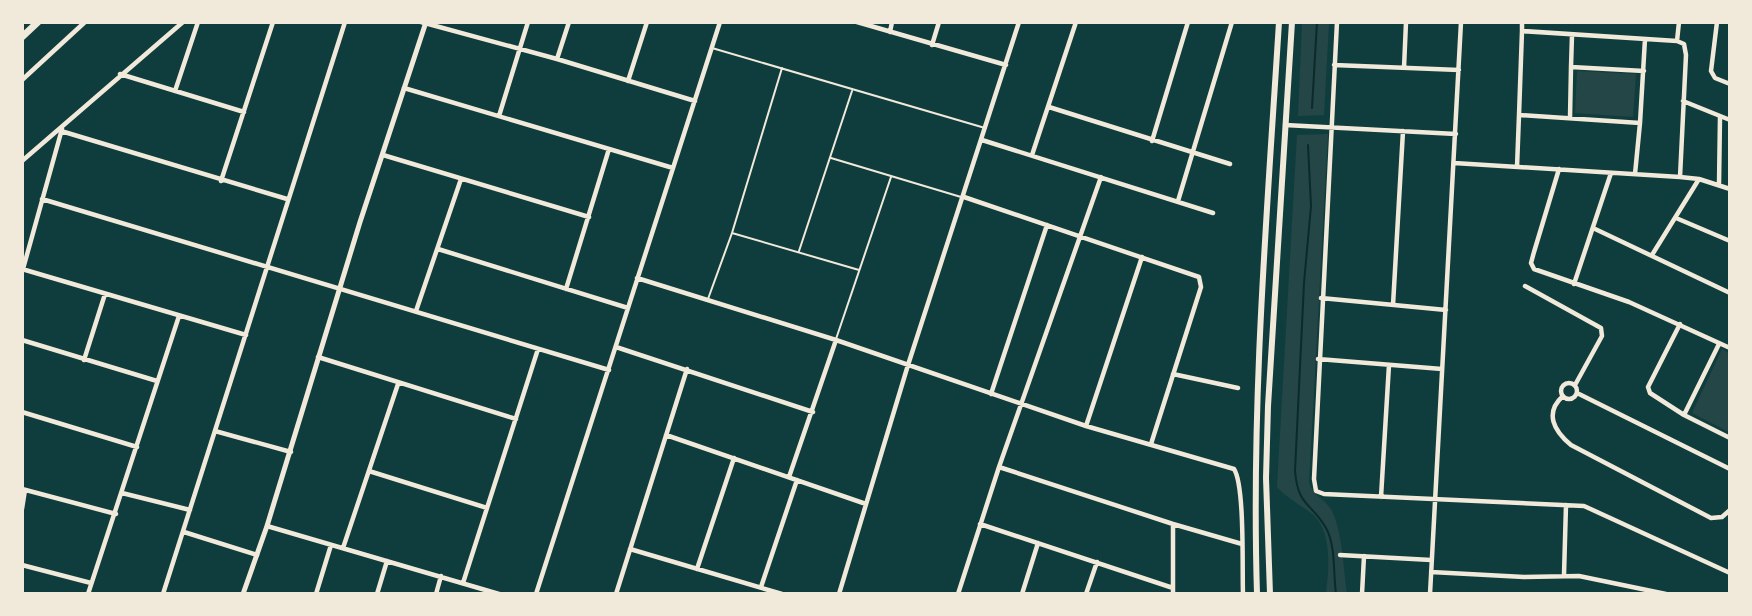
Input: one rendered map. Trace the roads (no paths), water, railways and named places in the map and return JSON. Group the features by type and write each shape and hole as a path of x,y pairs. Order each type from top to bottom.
{"main road":[{"path":"22,37 38,22"},
{"path":"1257,594 1256,415 1279,22"},
{"path":"1270,594 1266,478 1275,277 1292,22"},
{"path":"1274,96 1287,97"},
{"path":"1264,276 1275,277"},
{"path":"1256,555 1270,555"}],"street":[{"path":"22,80 85,22"},
{"path":"22,161 63,123 183,22"},
{"path":"175,91 198,22"},
{"path":"221,181 273,22"},
{"path":"163,594 345,22"},
{"path":"499,116 528,22"},
{"path":"557,59 569,22"},
{"path":"628,81 647,22"},
{"path":"536,594 720,22"},
{"path":"857,22 1006,65"},
{"path":"890,32 892,22"},
{"path":"932,45 939,22"},
{"path":"839,594 908,365 1019,22"},
{"path":"1032,155 1076,22"},
{"path":"1178,201 1232,22"},
{"path":"1337,22 1318,359 1314,479 1316,491 1324,494 1435,501 1588,507 1730,573"},
{"path":"1404,68 1406,22"},
{"path":"1430,594 1461,22"},
{"path":"1517,167 1522,22"},
{"path":"1677,41 1679,22"},
{"path":"1717,22 1711,71 1715,78 1730,84"},
{"path":"243,594 291,452 339,288 424,23 520,48 695,101"},
{"path":"1152,141 1186,23"},
{"path":"1522,31 1677,41 1684,44 1686,55 1680,177"},
{"path":"1570,118 1572,35"},
{"path":"1635,174 1646,39"},
{"path":"1334,65 1459,70"},
{"path":"1571,67 1644,71"},
{"path":"120,75 244,112"},
{"path":"404,88 673,168"},
{"path":"1683,101 1730,120"},
{"path":"1049,107 1230,164"},
{"path":"1519,115 1640,123"},
{"path":"1719,185 1720,116"},
{"path":"63,123 23,269 246,335"},
{"path":"1285,125 1456,134"},
{"path":"61,131 287,199"},
{"path":"1393,305 1403,131"},
{"path":"982,140 1214,213"},
{"path":"566,289 609,149"},
{"path":"383,155 589,217"},
{"path":"1454,163 1680,177 1700,179 1730,189"},
{"path":"1559,170 1531,263 1537,271 1629,302 1730,348"},
{"path":"1574,284 1611,173"},
{"path":"958,594 999,467 1101,177"},
{"path":"416,311 461,179"},
{"path":"1653,255 1700,179"},
{"path":"964,197 1196,275 1201,280 1201,287 1151,444"},
{"path":"42,199 609,370"},
{"path":"1677,218 1730,241"},
{"path":"991,394 1047,225"},
{"path":"1593,228 1730,293"},
{"path":"438,249 628,308"},
{"path":"1086,426 1142,257"},
{"path":"637,278 836,340 1086,426 1229,467 1237,474 1242,544 1242,594"},
{"path":"1525,286 1601,328 1602,336 1575,385 1577,393 1730,469"},
{"path":"84,360 105,294"},
{"path":"1322,298 1446,310"},
{"path":"88,594 179,316"},
{"path":"1680,324 1648,391 1684,415 1730,438"},
{"path":"22,340 157,381"},
{"path":"789,477 836,340"},
{"path":"1684,415 1719,344"},
{"path":"616,347 813,412"},
{"path":"463,583 538,348"},
{"path":"318,357 398,384 516,419"},
{"path":"1318,359 1442,369"},
{"path":"1381,497 1389,365"},
{"path":"616,594 687,369"},
{"path":"1173,374 1238,388"},
{"path":"1575,385 1567,383 1563,386 1563,396 1553,408 1552,421 1560,436 1571,445 1711,518 1722,517 1730,510"},
{"path":"343,548 398,384"},
{"path":"1563,396 1572,398 1577,393"},
{"path":"22,412 137,447"},
{"path":"215,431 291,452"},
{"path":"666,435 866,504"},
{"path":"697,568 734,458"},
{"path":"999,467 1242,544"},
{"path":"369,471 487,508"},
{"path":"761,587 797,480"},
{"path":"22,508 24,490 116,514"},
{"path":"122,493 190,510"},
{"path":"1564,575 1566,505"},
{"path":"980,524 1097,562 1173,591 1173,524"},
{"path":"267,526 499,594"},
{"path":"184,532 257,555"},
{"path":"1022,594 1038,543"},
{"path":"316,594 332,545"},
{"path":"630,549 782,594"},
{"path":"1340,555 1431,560"},
{"path":"1362,594 1364,556"},
{"path":"377,594 387,561"},
{"path":"1086,594 1097,562"},
{"path":"22,565 92,583"},
{"path":"1431,572 1524,578 1564,575 1665,594"},
{"path":"436,594 441,576"}],"lane":[{"path":"712,48 985,128"},
{"path":"707,301 732,233 782,68"},
{"path":"799,251 852,90"},
{"path":"831,158 964,197"},
{"path":"836,340 891,177"},
{"path":"732,233 860,270"}],"waterway":[{"path":"1312,108 1317,22"},
{"path":"1308,145 1311,206 1304,283 1295,471 1302,498 1329,535 1333,551 1336,594"}]}
